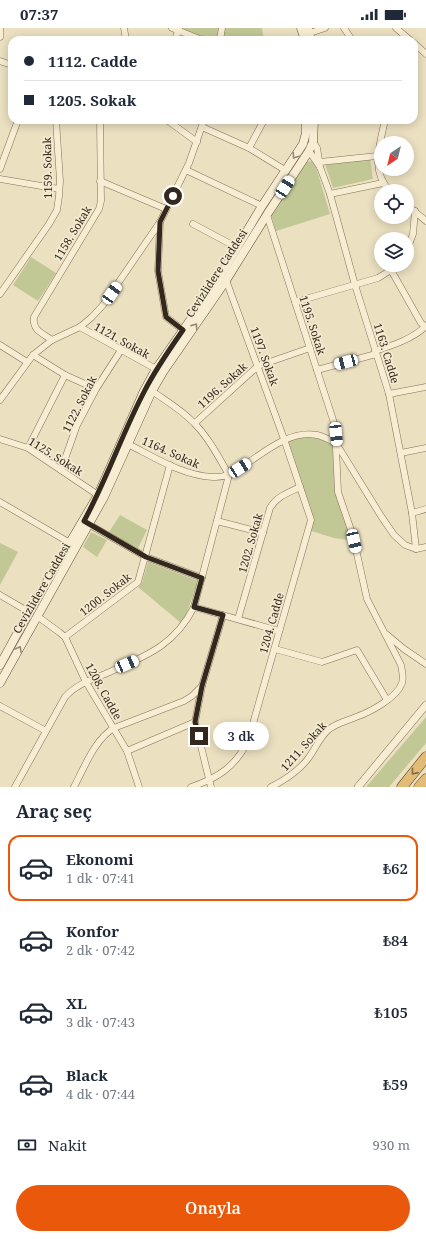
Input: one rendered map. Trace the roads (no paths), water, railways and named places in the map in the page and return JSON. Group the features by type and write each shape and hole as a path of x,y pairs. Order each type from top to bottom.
{"highway":[{"path":"402,787 426,757"},
{"path":"419,787 426,779"}],"main road":[{"name":"Cevizlidere Caddesi","path":"0,665 29,612 70,543 87,523 143,393 156,369 223,272 262,206 302,144 306,135 306,124"},
{"name":"Cevizlidere Caddesi","path":"0,683 87,523 104,498 152,391 309,151 313,142 314,124"},
{"path":"306,135 313,142"},
{"path":"302,144 309,151"},
{"path":"223,272 226,280"}],"street":[{"path":"0,28 0,37"},
{"path":"172,28 179,29 194,36"},
{"path":"309,36 325,28"},
{"path":"396,28 405,36"},
{"path":"418,47 426,54"},
{"path":"0,169 17,124"},
{"name":"1159. Sokak","path":"0,294 49,224 57,210 59,189 56,124"},
{"name":"1158. Sokak","path":"52,340 36,329 33,324 34,317 99,208 101,201 100,124"},
{"path":"172,124 197,142"},
{"path":"0,400 33,355 52,340 80,327 103,305 160,222 186,170 203,124"},
{"path":"249,148 262,124"},
{"path":"382,136 384,124"},
{"path":"202,127 249,148 285,170"},
{"name":"1163. Cadde","path":"313,142 317,148 320,165 330,194 355,285 389,394 412,513 416,549"},
{"name":"1163. Cadde","path":"309,151 320,165"},
{"path":"320,165 374,157"},
{"path":"186,170 262,206"},
{"path":"330,194 383,183 380,176"},
{"path":"0,179 59,189"},
{"path":"100,180 166,209"},
{"path":"415,211 426,221"},
{"path":"413,232 415,211"},
{"name":"1195. Sokak","path":"267,215 335,426 338,492 353,536 367,599 383,632"},
{"path":"160,222 158,271 166,317 183,330"},
{"path":"193,224 238,248"},
{"path":"295,302 378,278 388,272"},
{"path":"317,370 376,352 396,344 412,337 426,326 421,323 392,272"},
{"name":"1197. Sokak","path":"226,280 284,439"},
{"name":"1121. Sokak","path":"80,327 156,369"},
{"path":"0,345 27,362"},
{"name":"1196. Sokak","path":"195,423 258,366 310,348"},
{"name":"1122. Sokak","path":"61,470 77,425 96,389 121,350"},
{"path":"33,355 65,375 96,389"},
{"path":"28,448 65,375"},
{"path":"389,394 426,388"},
{"path":"15,787 65,697 75,688 86,682 141,658 163,646 181,629 188,620 194,607 229,475 208,439 195,423 176,407 152,391"},
{"name":"1164. Sokak","path":"128,444 170,465 197,476 214,478 229,475 284,439 304,434 318,435 336,442"},
{"name":"1125. Sokak","path":"0,439 28,448 98,495"},
{"name":"1204. Cadde","path":"196,786 224,771 233,764 248,741 311,520 284,439"},
{"path":"336,442 381,516 394,534 405,546 416,549 426,547"},
{"path":"401,453 426,448"},
{"name":"1200. Sokak","path":"65,638 138,582 170,465"},
{"name":"1202. Sokak","path":"238,619 270,508 274,501 300,487"},
{"path":"0,502 70,543"},
{"path":"412,513 426,509"},
{"path":"217,521 263,533"},
{"path":"87,523 146,557 202,578"},
{"path":"0,595 29,612"},
{"path":"194,607 279,631"},
{"path":"211,787 195,722 202,686 223,615"},
{"name":"1208. Cadde","path":"37,616 65,638 86,682 127,751 139,787"},
{"path":"383,632 426,664"},
{"name":"1211. Sokak","path":"271,787 296,772 307,760 329,729 338,723 357,717 375,708 397,691 402,684 403,677 401,665 383,632"},
{"path":"274,649 322,662 357,650 387,700"},
{"path":"74,787 99,741 108,731 184,701 192,696 202,686"},
{"path":"358,787 426,705"},
{"path":"0,706 46,731"},
{"path":"127,751 195,722"}]}
